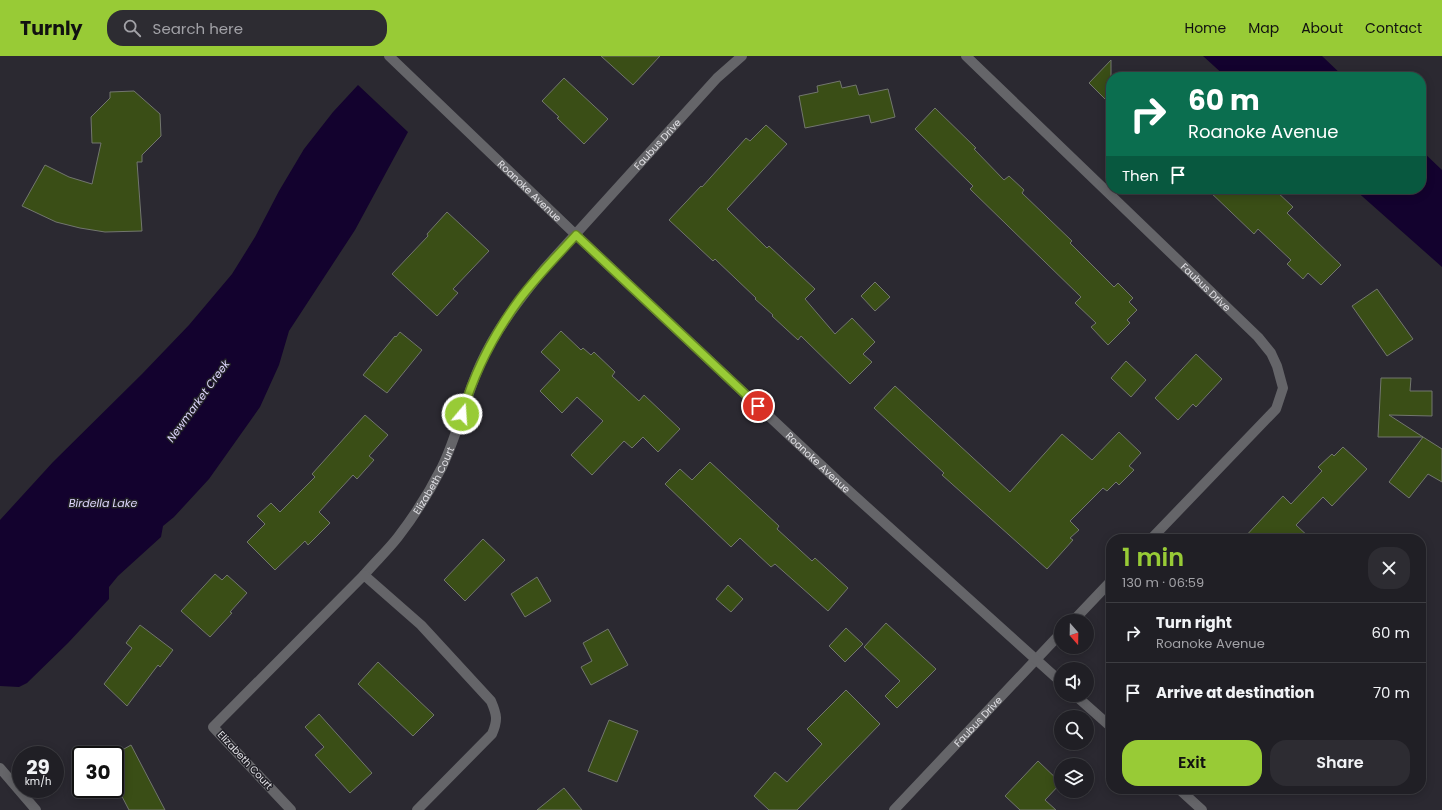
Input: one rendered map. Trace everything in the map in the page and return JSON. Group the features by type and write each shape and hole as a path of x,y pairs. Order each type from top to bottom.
{"street":[{"name":"Roanoke Avenue","path":"389,56 576,235 838,481 1054,676"},
{"name":"Faubus Drive","path":"576,235 717,78 742,56"},
{"name":"Faubus Drive","path":"966,56 1106,191"},
{"name":"Faubus Drive","path":"1109,194 1258,337 1271,353 1277,366 1283,388 1276,409 1157,534"},
{"name":"Elizabeth Court","path":"291,810 213,727 364,575 398,536 422,502 442,467 458,429 466,399 480,364 498,331 519,300 544,269 576,235"},
{"path":"364,575 422,625 491,702 496,712 496,724 492,734 417,810"},
{"path":"1080,614 1106,586"},
{"name":"Faubus Drive","path":"894,810 1054,641"},
{"path":"1083,702 1106,723"},
{"path":"0,768 36,810"},
{"path":"1184,794 1202,810"}],"water":[{"path":"1203,56 1322,56 1339,72 1221,72"},
{"name":"Birdella Lake","path":"358,85 408,132 355,230 289,331 279,365 260,407 209,479 174,517 163,526 161,537 118,576 109,587 109,599 68,643 27,683 19,687 0,686 0,520 53,462 189,325 232,274 255,237 279,191 304,149 333,112"},
{"path":"1426,155 1442,170 1442,267 1360,194 1426,194"}],"building":[{"path":"601,56 660,56 633,85"},
{"path":"1111,60 1111,72 1106,72 1106,100 1089,83"},
{"path":"564,78 608,119 584,144 542,101"},
{"path":"840,81 842,88 856,85 859,95 888,89 895,117 871,123 869,115 805,128 799,96 818,92 817,86"},
{"path":"134,91 160,114 161,136 142,155 142,162 137,162 142,231 105,232 80,228 56,222 22,206 45,165 69,177 92,184 101,143 92,143 91,117 110,98 110,92"},
{"path":"935,108 976,148 974,149 1004,180 1009,176 1024,190 1022,193 1072,241 1070,243 1114,287 1118,283 1133,298 1129,302 1137,310 1127,320 1130,323 1108,345 1091,327 1096,323 1075,303 1081,297 970,189 973,186 915,129"},
{"path":"766,125 787,144 727,209 767,248 769,246 815,289 805,299 835,334 852,318 875,342 863,354 872,362 850,384 801,336 798,340 715,259 713,261 669,220 701,186 702,187 746,138 750,141"},
{"path":"1212,194 1279,194 1293,207 1287,213 1341,265 1321,285 1308,273 1303,279 1287,264 1291,260 1258,229 1254,234"},
{"path":"447,212 489,251 453,289 458,293 437,316 392,274 428,236 427,234"},
{"path":"875,282 890,297 875,311 861,296"},
{"path":"1377,289 1413,339 1387,356 1352,306"},
{"path":"561,331 581,350 583,348 591,355 594,352 615,372 612,376 639,401 644,395 680,429 658,452 643,437 632,448 624,441 592,475 571,455 603,421 577,397 562,413 540,391 560,370 541,352"},
{"path":"400,332 422,350 387,393 363,375"},
{"path":"1196,354 1222,379 1196,407 1193,404 1178,420 1155,398"},
{"path":"1126,361 1146,380 1131,397 1111,378"},
{"path":"1381,378 1411,378 1410,391 1432,391 1432,416 1389,415 1423,437 1378,437"},
{"path":"895,386 1010,492 1062,434 1092,460 1119,432 1141,453 1129,466 1134,470 1119,485 1116,482 1107,491 1103,488 1070,521 1079,530 1070,538 1073,540 1047,569 942,475 944,473 874,408"},
{"path":"365,415 388,435 369,456 374,460 357,479 353,475 319,512 330,523 308,545 305,541 275,570 247,542 265,524 257,516 271,503 280,512 315,477 312,474"},
{"path":"1423,437 1442,449 1442,482 1428,474 1409,498 1389,482"},
{"path":"1343,447 1367,469 1332,506 1323,497 1296,525 1306,534 1248,534 1283,496 1291,504 1322,471 1318,467 1332,454 1334,456"},
{"path":"710,462 779,526 777,529 812,561 815,558 848,588 828,611 775,564 771,567 740,538 731,547 665,484 680,469 692,480"},
{"path":"483,539 505,560 465,601 444,580"},
{"path":"215,574 222,580 227,575 247,593 230,612 232,613 210,637 181,611"},
{"path":"537,577 551,601 525,617 511,594"},
{"path":"728,585 743,599 731,612 716,599"},
{"path":"886,623 936,669 897,708 885,696 900,681 864,647"},
{"path":"140,625 173,650 160,667 158,665 127,706 104,684 132,648 126,643"},
{"path":"846,628 863,644 845,662 829,646"},
{"path":"608,629 628,665 591,685 581,667 592,661 583,643"},
{"path":"378,662 434,715 413,736 358,684"},
{"path":"846,690 880,724 797,810 769,810 754,796 775,772 787,782 822,744 807,729"},
{"path":"319,714 372,773 350,793 315,755 324,747 305,727"},
{"path":"609,720 638,731 617,782 588,771"},
{"path":"131,745 165,810 129,810 123,798 124,798 124,749"},
{"path":"1038,761 1054,776 1054,790 1045,800 1056,810 1020,810 1005,796"},
{"path":"564,788 582,810 537,810"}],"route":[{"path":"462,414 466,399 480,364 498,331 519,300 544,269 576,235 758,406"}],"water label":[{"name":"Newmarket Creek","path":"198,401"}]}
